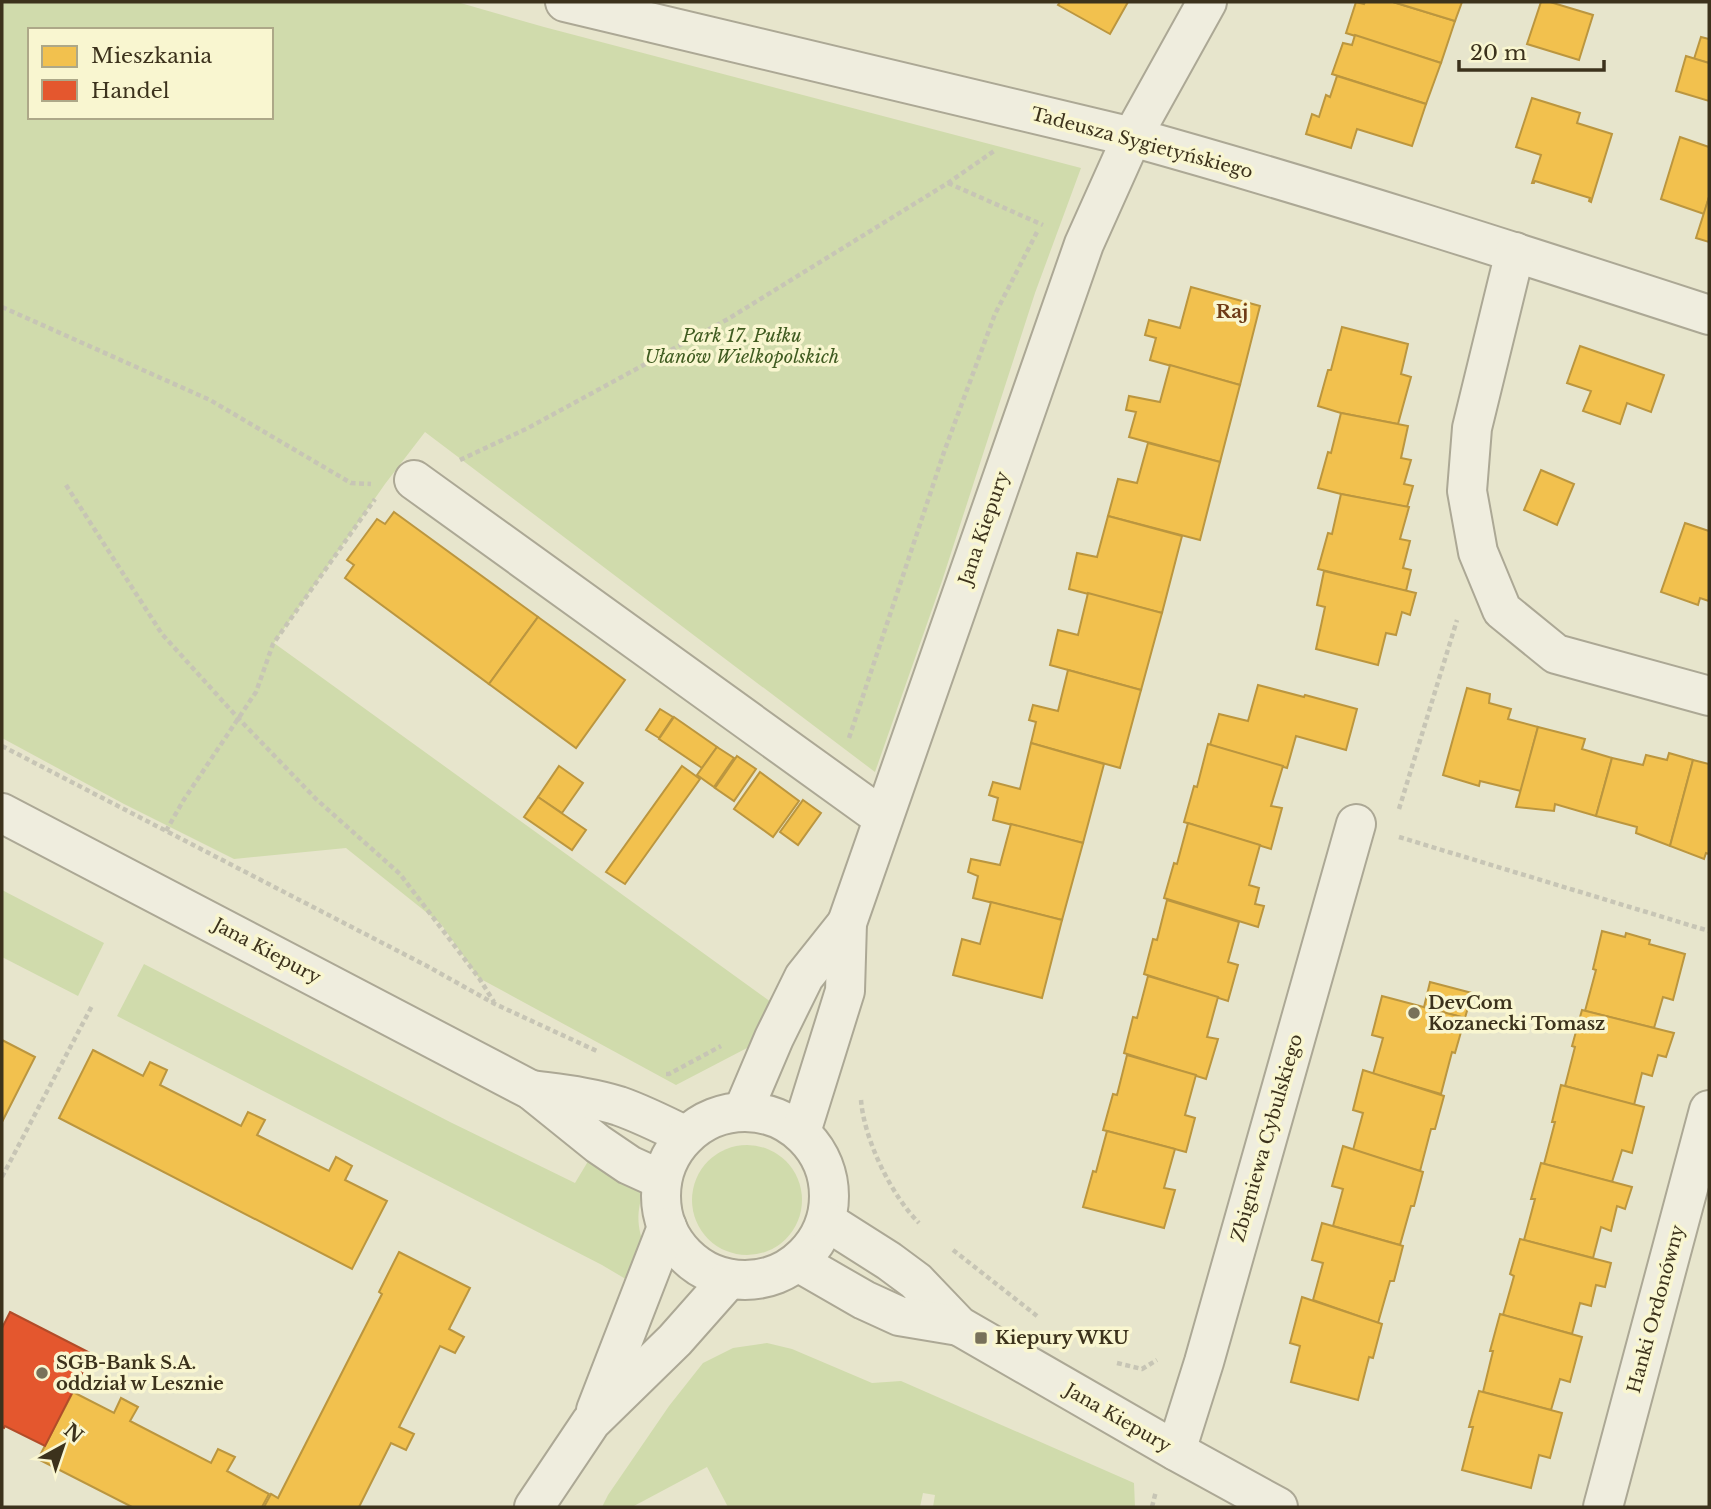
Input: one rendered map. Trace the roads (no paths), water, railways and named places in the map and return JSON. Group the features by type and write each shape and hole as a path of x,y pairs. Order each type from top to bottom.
{"street":[{"name":"Tadeusza Sygietyńskiego","path":"565,2 1132,137 1516,252 1709,315"},
{"name":"Jana Kiepury","path":"801,1132 845,991 847,923 1084,244 1132,137 1208,2"},
{"path":"1516,252 1472,428 1467,491 1478,552 1502,610 1556,654 1709,696"},
{"path":"400,482 883,818"},
{"name":"Jana Kiepury","path":"2,813 531,1090 598,1144 629,1165 662,1180"},
{"name":"Zbigniewa Cybulskiego","path":"1176,1451 1374,829"},
{"name":"Jana Kiepury","path":"743,1111 804,977 847,923"},
{"name":"Jana Kiepury","path":"531,1090 618,1106 650,1118 685,1136"},
{"name":"Hanki Ordonówny","path":"1603,1507 1709,1110"},
{"path":"743,1111 784,1121 801,1132 814,1146 824,1164 829,1182 830,1202 826,1221 810,1250 782,1272 747,1281 729,1279 706,1270 689,1258 674,1242 667,1227 661,1196 667,1164 685,1136 703,1122 722,1114 743,1111"},
{"name":"Jana Kiepury","path":"826,1221 916,1281 959,1326 1278,1507"},
{"path":"540,1505 592,1422 667,1227"},
{"name":"Jana Kiepury","path":"798,1262 864,1300 899,1316 959,1326"},
{"path":"592,1422 675,1340 729,1279"}],"place":[{"name":"DevCom Kozanecki Tomasz","path":"1414,1013"},
{"name":"Kiepury WKU","path":"981,1338"},
{"name":"SGB-Bank S.A. oddział w Lesznie","path":"42,1373"}],"district":[{"name":"Raj","path":"1232,311"}],"park label":[{"name":"Park 17. Pułku Ułanów Wielkopolskich","path":"742,346"}]}
